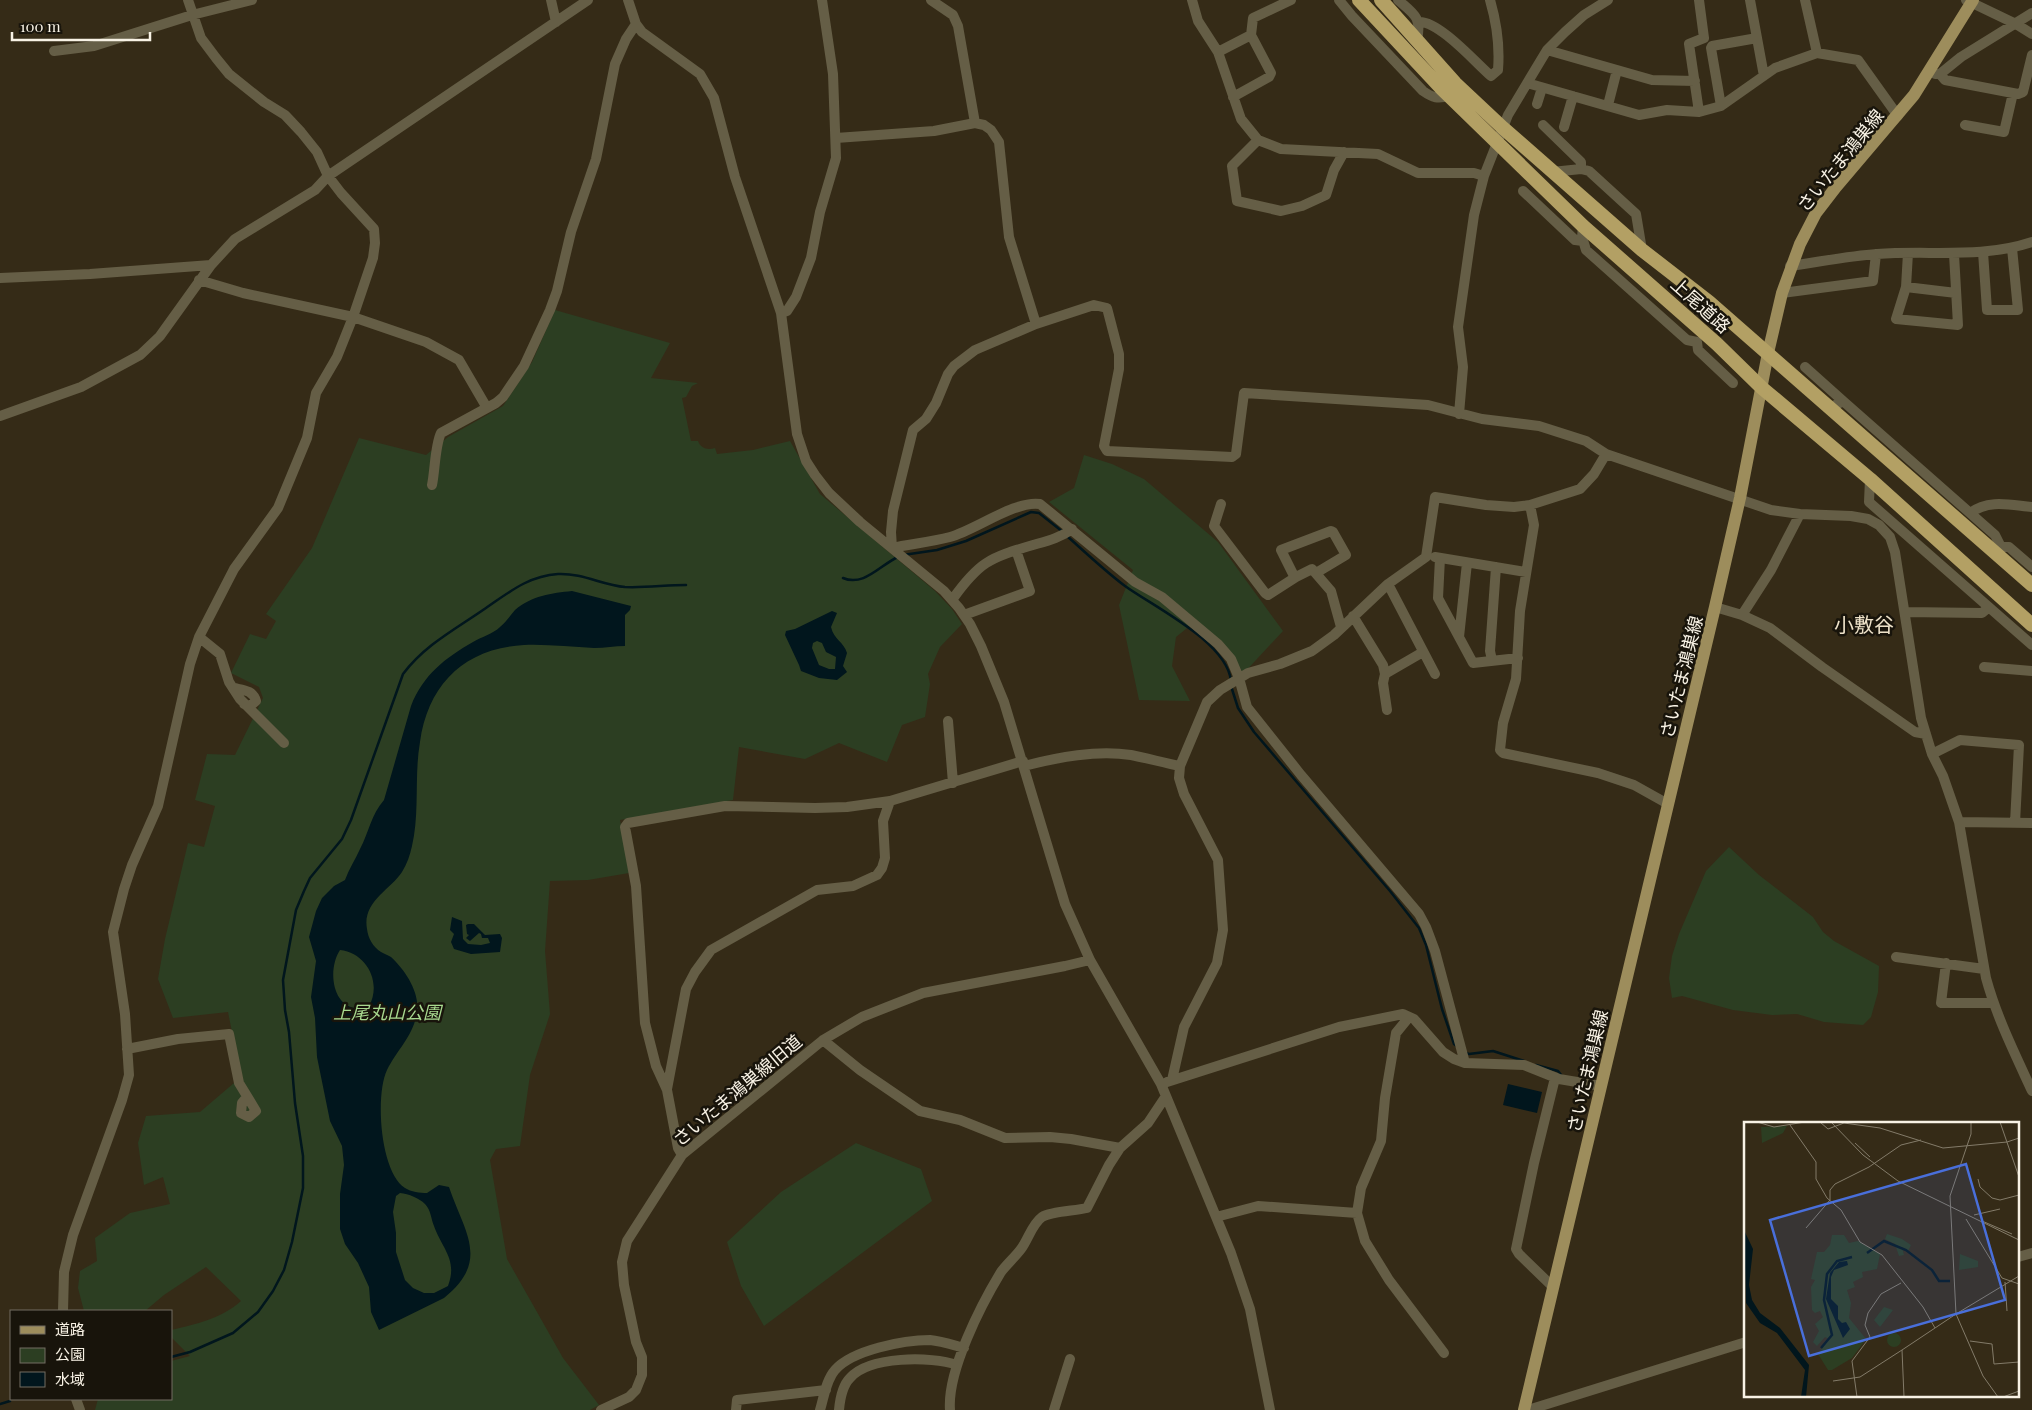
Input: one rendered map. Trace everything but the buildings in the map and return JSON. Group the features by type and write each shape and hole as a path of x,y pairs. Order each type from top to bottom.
{"highway":[{"name":"上尾道路","path":"1359,0 1449,96 1583,226 1717,344 1762,388 1870,479 2032,625"},
{"name":"上尾道路","path":"1381,0 1455,83 1503,128 1642,250 1709,302 1830,408 2000,552 2032,585"}],"main road":[{"name":"さいたま鴻巣線","path":"1524,1410 1715,608 1740,498 1768,353 1790,266 1816,213 1836,187 1934,74 1970,1"}],"street":[{"path":"64,1310 64,1272 73,1236 122,1100 128,1075 124,1014 114,932 132,865 158,806 190,664 199,637 234,569 278,508 307,438 316,393 337,356 353,317 375,243 374,229 328,176 317,152 301,132 285,115 264,102 229,74 201,38 188,0"},
{"path":"54,51 94,46 192,15 252,0"},
{"path":"551,0 556,22"},
{"path":"0,416 81,387 136,358 160,336 199,280 235,239 315,190 328,176 588,0"},
{"path":"628,0 636,24 654,42 687,63 700,74 714,98 735,177 781,313 797,434 806,461 829,494 952,600 964,615 981,646 1001,693 1024,763 1065,904 1090,960 1161,1084 1231,1253 1250,1309 1270,1410"},
{"path":"781,313 787,311 796,297 811,258 820,212 836,158 833,74 822,0"},
{"path":"931,0 953,15 958,26 975,123"},
{"path":"1192,0 1198,21 1218,52 1242,119 1258,140 1281,149 1378,154 1418,173 1474,173 1484,176"},
{"path":"1233,96 1270,77 1270,73 1251,35 1253,18 1278,3 1291,0"},
{"path":"1339,0 1423,91 1432,97 1449,96"},
{"path":"1398,0 1416,16 1419,22 1417,40"},
{"path":"1419,22 1426,22 1451,39 1491,76 1498,70 1500,49 1497,24 1490,0"},
{"path":"1459,414 1463,367 1458,327 1474,216 1484,176 1503,128 1547,50 1584,15 1608,0"},
{"path":"1699,0 1704,38 1689,44 1699,112"},
{"path":"1750,0 1764,76"},
{"path":"1804,0 1817,53"},
{"path":"1970,1 2032,34"},
{"path":"2032,13 1934,74 1945,80 2013,93 2023,92 2032,55"},
{"path":"432,485 437,445 441,433 503,397 524,366 550,310 562,273 572,232 596,158 615,64 626,39 636,24"},
{"path":"1218,52 1251,35"},
{"path":"1721,106 1712,46 1757,38"},
{"path":"1547,50 1652,80 1695,81"},
{"path":"1527,83 1639,115 1667,110 1699,112 1721,106 1780,66 1817,53 1858,60 1898,116"},
{"path":"1608,105 1617,70"},
{"path":"1537,104 1542,88"},
{"path":"1965,125 2004,132 2013,93"},
{"path":"1564,127 1573,96"},
{"path":"836,138 934,131 975,123 984,125 991,130 998,142 1009,237 1036,324"},
{"path":"1543,125 1581,162 1581,169"},
{"path":"1258,140 1232,166 1237,201 1280,211 1302,206 1326,195 1334,170 1344,152"},
{"path":"1552,172 1581,169 1589,171 1636,214 1642,250"},
{"path":"1523,191 1575,240 1583,241"},
{"path":"1583,226 1583,241 1586,250 1687,340 1717,344"},
{"path":"1790,266 1876,254 1984,252 2012,248 2032,242"},
{"path":"1984,252 1987,310 2018,310 2012,248"},
{"path":"1908,253 1906,287 1896,319 1958,325 1954,254"},
{"path":"1782,293 1873,281 1876,254"},
{"path":"0,278 90,274 211,265"},
{"path":"199,280 243,293 353,317 426,342 459,360 487,408"},
{"path":"1906,287 1956,293"},
{"path":"892,548 893,511 913,430 926,418 936,403 948,374 961,359 975,350 1036,324 1094,305 1107,308 1114,331 1119,369 1104,446 1107,451 1232,457 1236,454 1244,393 1428,404 1459,414 1540,426 1586,441 1606,454 1771,510 1800,514 1851,516 1883,522 2032,645"},
{"path":"1697,342 1698,350 1733,383"},
{"path":"1805,367 1995,535 2000,552 2009,547 2032,567"},
{"path":"1830,408 1843,401"},
{"path":"1426,557 1435,497 1486,506 1530,504 1580,489 1594,474 1606,454"},
{"path":"1870,479 1869,502 1883,522 1895,552 1921,718 1932,754 1959,822 1984,969 1993,1003 2032,1091"},
{"path":"892,548 951,536 1017,507 1034,503 1045,507 1135,582 1162,597 1218,644 1231,659 1239,678 1247,707 1257,722 1419,914 1435,951 1465,1063"},
{"path":"1970,513 1979,506 1992,503 2032,507"},
{"path":"1221,504 1214,526 1265,594 1268,595 1312,568 1331,591 1341,627"},
{"path":"1530,504 1534,525 1520,611 1516,680 1503,723 1500,750 1503,753 1598,773 1634,785 1668,804"},
{"path":"1742,615 1771,570 1800,514"},
{"path":"952,600 968,577 981,565 998,556 1062,536 1072,529"},
{"path":"1296,577 1281,550 1331,531 1334,532 1346,555 1316,574"},
{"path":"964,615 1030,591 1016,550"},
{"path":"1172,1080 1184,1027 1217,963 1221,946 1222,930 1218,860 1184,794 1179,778 1180,766 1207,702 1220,690 1239,678 1312,651 1334,635 1388,584 1426,557 1526,572"},
{"path":"1440,558 1437,594 1472,663 1518,658"},
{"path":"1459,637 1467,563"},
{"path":"1492,660 1490,651 1496,567"},
{"path":"1388,584 1435,674"},
{"path":"1715,608 1742,615 1770,628 1915,732 1926,734"},
{"path":"1905,612 1982,613 1988,608"},
{"path":"1353,616 1383,665 1385,674 1382,683 1387,710"},
{"path":"199,637 220,654 229,682 244,704 284,743"},
{"path":"1385,674 1423,652"},
{"path":"1984,667 2032,670"},
{"path":"948,721 953,783"},
{"path":"1932,754 1960,740 2019,745 2015,823"},
{"path":"682,1156 678,1148 667,1090 656,1066 645,1023 636,886 625,827 628,823 725,806 831,808 890,801 1024,763 1098,753 1131,755 1180,766"},
{"path":"667,1090 686,989 695,972 711,950 817,890 844,888 861,883 876,875 882,868 885,858 883,821 890,801"},
{"path":"1959,822 2032,823"},
{"path":"1896,957 1984,969"},
{"name":"さいたま鴻巣線旧道","path":"601,1410 629,1397 636,1390 642,1375 642,1357 636,1342 624,1285 622,1262 627,1241 682,1156 823,1040 862,1017 923,993 1090,960"},
{"path":"1946,963 1941,1003 1993,1003"},
{"path":"1161,1084 1339,1027 1403,1014 1414,1019 1443,1052 1454,1059 1465,1063 1524,1065 1555,1078 1601,1086"},
{"path":"1409,1017 1396,1033 1385,1098 1381,1141 1361,1188 1357,1213 1365,1240 1388,1280 1444,1353"},
{"path":"127,1049 178,1039 229,1034 239,1083 247,1097"},
{"path":"823,1040 860,1070 920,1111 960,1120 1005,1138 1064,1138 1120,1148"},
{"path":"1553,1287 1543,1279 1516,1249 1534,1163 1555,1078"},
{"path":"950,1410 957,1365 977,1318 1002,1271 1021,1250 1036,1224 1042,1218 1050,1214 1087,1208 1120,1148 1148,1123 1166,1096"},
{"path":"1216,1217 1258,1206 1357,1213"},
{"path":"820,1410 834,1371 844,1362 865,1351 932,1340 964,1348"},
{"path":"1528,1410 1744,1343"},
{"path":"839,1410 845,1384 849,1378 861,1369 884,1363 924,1358 957,1365"},
{"path":"1054,1410 1070,1359"},
{"path":"736,1410 737,1400 826,1390"}],"green space":[{"name":"上尾丸山公園","path":"555,310 670,343 651,378 698,383 692,386 686,397 682,398 691,441 698,441 705,448 715,448 717,454 753,450 790,441 820,494 935,591 952,609 962,624 940,647 928,674 930,684 925,717 902,725 887,762 839,743 805,759 739,747 733,800 620,820 629,873 588,880 550,881 545,951 550,1014 530,1075 520,1146 496,1149 490,1160 507,1259 563,1358 599,1405 590,1410 95,1410 98,1400 172,1400 172,1361 190,1356 172,1338 172,1330 217,1317 241,1301 206,1267 164,1295 146,1310 84,1310 78,1288 80,1271 97,1261 95,1238 130,1213 170,1204 163,1177 144,1185 138,1143 146,1116 200,1112 241,1077 228,1012 173,1018 158,979 165,939 188,843 204,847 215,806 195,800 207,754 235,755 263,698 259,687 231,673 250,634 266,639 276,621 266,614 312,548 359,438 426,455 448,437 503,406 532,362"},
{"path":"1084,455 1112,464 1144,479 1218,542 1283,631 1243,674 1197,620 1176,637 1172,666 1190,701 1139,700 1119,605 1133,570 1049,502 1074,488"},
{"path":"1729,847 1759,875 1813,917 1823,932 1834,941 1879,966 1878,992 1871,1017 1863,1025 1824,1022 1797,1014 1772,1015 1733,1010 1682,996 1672,998 1669,978 1672,956 1679,934 1706,871"},
{"path":"856,1143 921,1169 932,1201 764,1326 741,1286 727,1242 781,1192"}],"water":[{"path":"572,591 631,606 625,615 625,646 594,648 524,645 503,648 484,653 467,662 453,673 431,703 424,721 418,755 414,833 408,859 397,879 378,897 369,911 367,920 371,942 382,953 391,957 401,968 414,989 417,1004 415,1020 409,1035 387,1070 383,1082 381,1114 385,1150 390,1166 397,1179 405,1188 427,1193 439,1185 449,1187 470,1245 467,1271 458,1284 444,1298 379,1330 371,1312 369,1287 358,1263 345,1244 340,1229 340,1194 344,1165 342,1146 330,1121 317,1057 315,1018 311,997 316,961 309,937 316,911 322,898 334,886 345,880 373,818 384,800 411,706 422,685 444,661 504,624 521,605 549,594","holes":["340,950 350,952 358,957 370,970 374,988 369,1006 357,1008 348,1006 336,992 333,970","400,1193 417,1198 427,1206 437,1234 448,1255 451,1268 448,1286 434,1293 424,1293 413,1288 405,1280 396,1252 393,1212 396,1196"]},
{"path":"832,611 837,613 831,627 834,635 844,646 847,653 843,666 847,672 837,680 819,678 801,671 785,635 786,631 795,629","holes":["817,641 822,643 826,652 836,657 835,669 819,665 812,648 813,643"]},
{"path":"452,917 462,921 463,939 468,944 481,945 490,943 488,938 482,938 479,933 470,941 466,938 469,935 467,934 466,925 468,924 474,924 485,935 500,934 502,938 500,952 471,954 454,949 451,942 454,934 450,930"},
{"path":"1508,1084 1542,1092 1537,1113 1503,1105"}],"waterway":[{"path":"903,555 937,550 966,541 1031,512 1039,513 1063,532"},
{"path":"1067,536 1125,586 1203,639 1217,653 1226,667 1231,681"},
{"path":"843,578 858,580 872,574 898,557"},
{"path":"172,1357 190,1352 233,1333 258,1312 273,1291 284,1270 303,1188 303,1156 295,1103 283,980 296,910 310,878 342,839 351,820 403,674 430,646 509,592 537,578 547,575 567,574 625,587 686,585"},
{"path":"1231,686 1238,708 1254,732 1390,891 1419,928 1426,945 1442,1009 1454,1044 1458,1047"},
{"path":"1467,1053 1493,1051 1524,1061"},
{"path":"1536,1065 1558,1071 1562,1076"},
{"path":"0,1404 10,1401"}],"district":[{"name":"小敷谷","path":"1864,623"}]}
